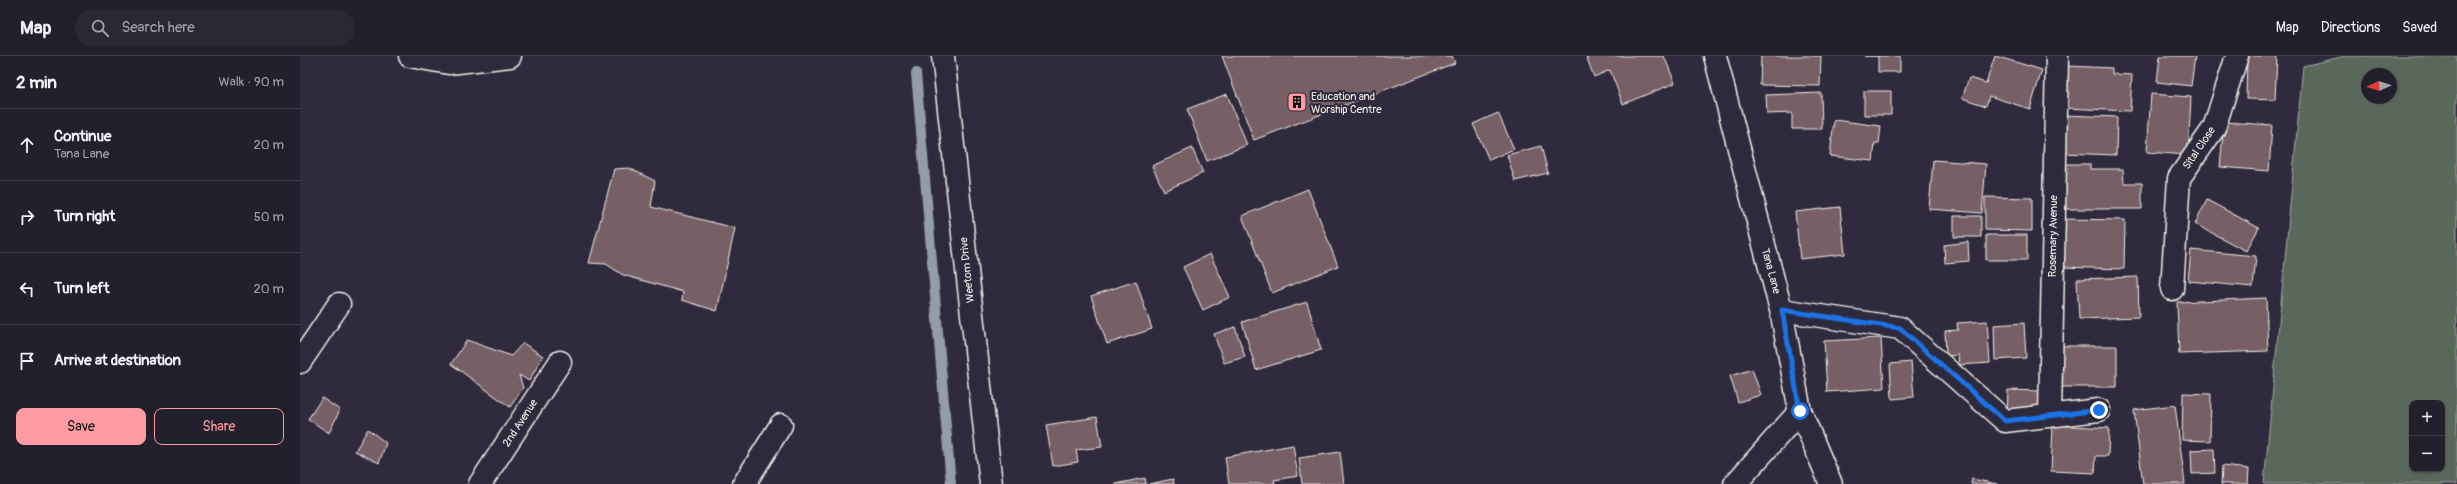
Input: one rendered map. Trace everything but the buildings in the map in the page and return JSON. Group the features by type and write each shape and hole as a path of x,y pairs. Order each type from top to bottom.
{"street":[{"path":"410,56 449,63 510,56"},
{"name":"Weetom Drive","path":"943,56 991,484"},
{"name":"Tana Lane","path":"1715,56 1782,310 1800,411 1831,484"},
{"name":"Rosemary Avenue","path":"2050,416 2057,56"},
{"name":"Sital Close","path":"2172,289 2179,178 2214,128 2237,56"},
{"path":"300,362 339,304"},
{"path":"1782,310 1900,328 2005,421 2099,410"},
{"name":"2nd Avenue","path":"480,484 560,362"},
{"path":"1736,484 1800,411"},
{"path":"744,484 781,425"}],"green space":[{"path":"2345,56 2457,56 2457,484 2264,484 2303,66"}],"waterway":[{"path":"916,73 951,484"}],"place":[{"name":"Education and Worship Centre","path":"1297,102"}],"route":[{"path":"1800,411 1782,310 1900,328 2005,421 2099,410"}]}
